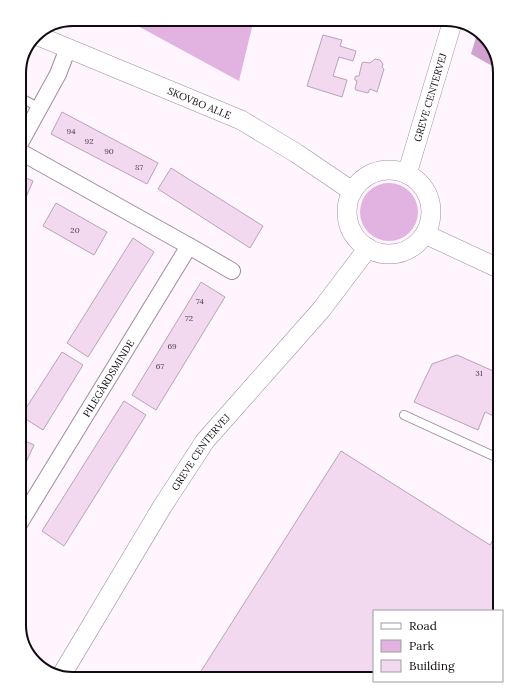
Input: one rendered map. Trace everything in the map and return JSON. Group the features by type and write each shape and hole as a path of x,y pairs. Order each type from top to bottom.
{"street":[{"name":"GREVE CENTERVEJ","path":"407,174 451,26"},
{"name":"SKOVBO ALLE","path":"43,38 241,120 296,153 352,191"},
{"path":"26,133 58,74 68,48"},
{"path":"26,156 190,246 232,271"},
{"path":"383,170 395,170 407,174 418,182 426,194 430,207 430,221 425,234 414,246 399,253 383,254 368,248 357,240 350,229 347,216 348,204 352,191 360,181 370,174 383,170"},
{"path":"425,234 493,266"},
{"name":"PILEGÅRDSMINDE","path":"26,508 190,246"},
{"name":"GREVE CENTERVEJ","path":"65,671 162,507 205,441 321,310 368,248"}],"lane":[{"path":"26,101 40,108"},
{"path":"404,415 493,456"}],"green space":[{"path":"138,26 252,26 239,81"},
{"path":"389,183 405,188 413,196 418,212 413,228 405,236 389,241 373,236 365,228 360,212 365,196 373,188"}],"shaded area":[{"path":"476,37 488,52 492,66 471,54"}],"building":[{"path":"323,35 342,40 340,46 356,51 353,61 339,57 333,76 347,80 342,97 307,86"},
{"path":"375,59 380,60 384,69 377,92 370,89 368,93 356,90 357,81 355,80 355,77 359,76 362,63 370,63"},
{"path":"62,112 158,163 147,184 51,134"},
{"path":"171,168 263,226 250,248 158,189"},
{"path":"26,178 33,181 26,198"},
{"path":"56,203 107,232 94,255 43,226"},
{"path":"133,238 154,252 88,357 67,343"},
{"path":"201,282 225,297 156,410 132,395"},
{"path":"62,352 83,365 43,430 26,419 26,408"},
{"path":"457,355 493,371 493,416 485,412 478,430 414,402 432,364"},
{"path":"124,401 146,415 64,546 42,531"},
{"path":"26,441 34,445 26,462"},
{"path":"341,451 490,545 493,540 493,610 373,610 373,672 200,672"}]}
